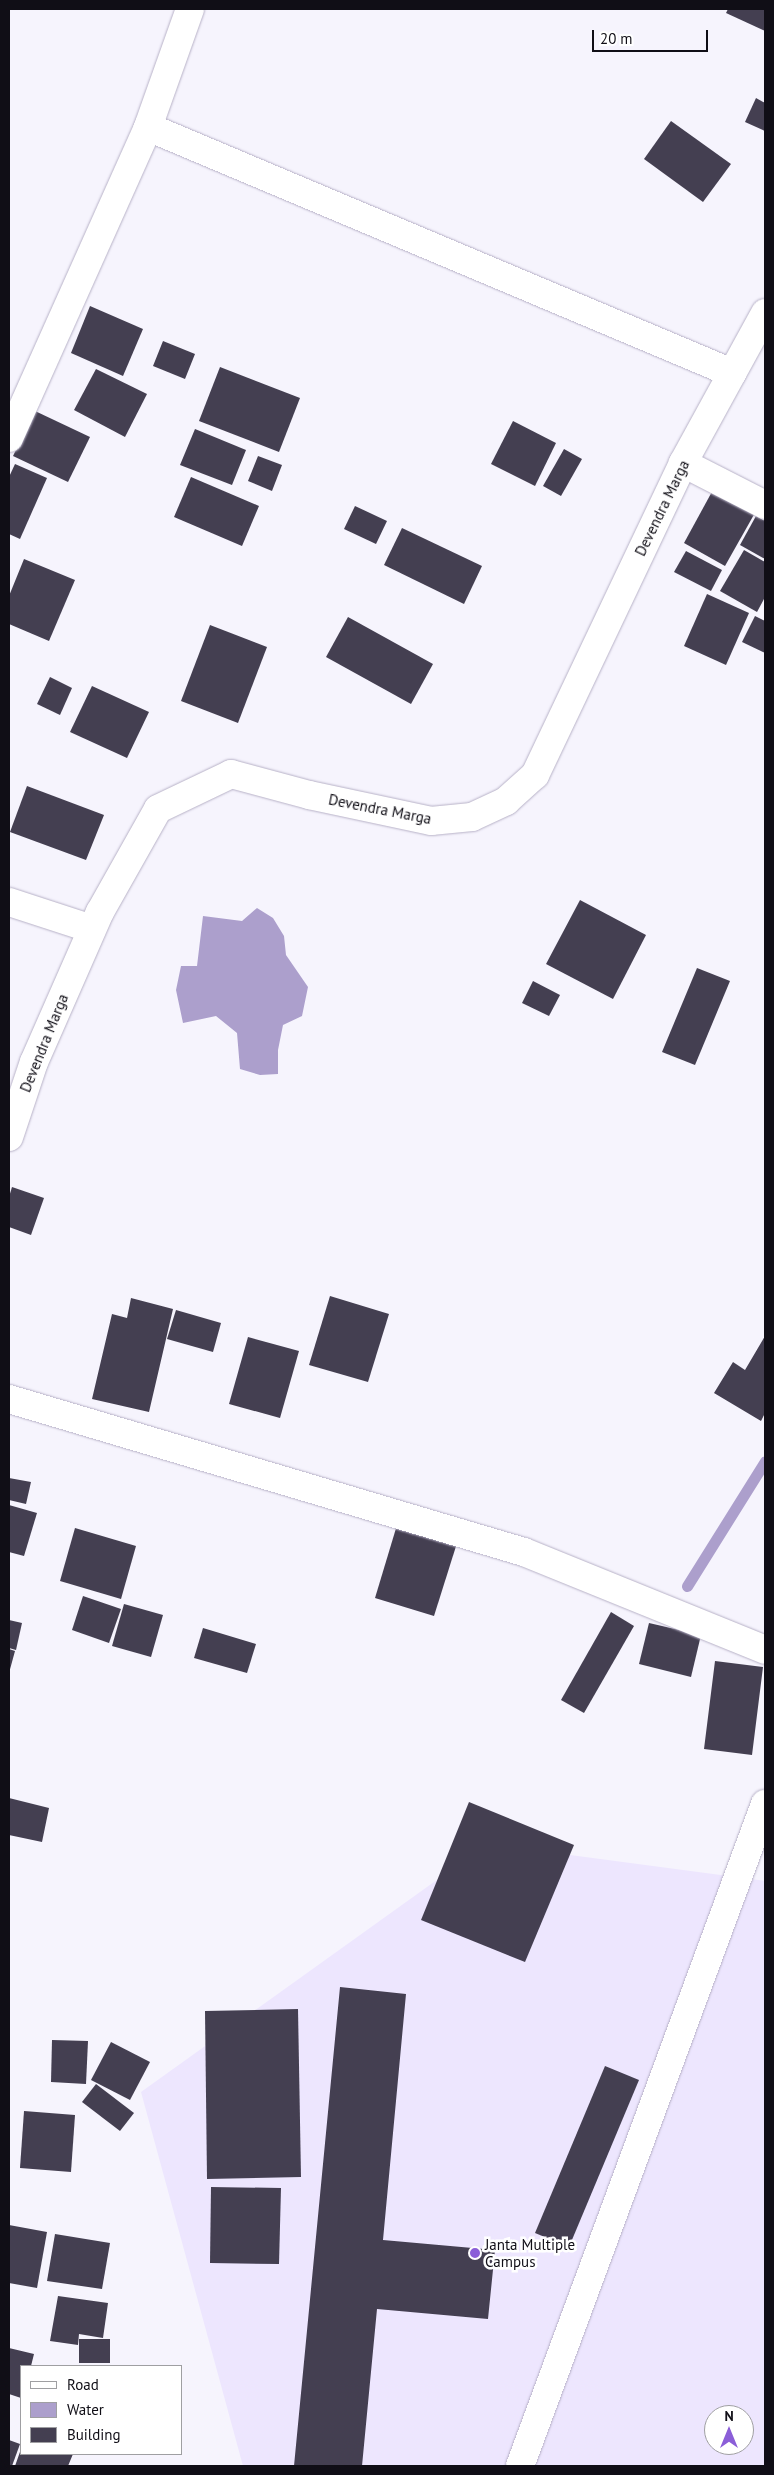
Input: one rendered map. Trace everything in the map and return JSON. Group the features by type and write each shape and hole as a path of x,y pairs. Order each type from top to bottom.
{"street":[{"path":"9,438 148,128 190,9"},
{"path":"148,128 732,373"},
{"name":"Devendra Marga","path":"9,1137 34,1062 92,929 158,809 231,774 309,795 431,821 472,817 506,801 535,775 683,463 765,313"},
{"path":"683,463 765,505"},
{"path":"9,902 92,929"},
{"path":"9,1399 524,1552 765,1650"},
{"path":"520,2466 765,1804"}],"shaded area":[{"name":"Janta Multiple Campus","path":"487,1844 765,1881 765,2466 243,2466 141,2092"}],"water":[{"path":"257,908 273,918 284,936 286,955 308,987 302,1016 283,1025 278,1050 278,1074 260,1075 240,1069 237,1033 216,1016 183,1023 176,990 181,966 197,966 203,916 242,921"}],"building":[{"path":"728,9 765,9 765,31 726,13"},
{"path":"756,98 765,103 765,131 745,122"},
{"path":"671,121 731,164 703,202 644,159"},
{"path":"90,306 143,329 123,376 71,353"},
{"path":"163,341 195,354 185,379 153,366"},
{"path":"220,367 300,398 279,452 199,421"},
{"path":"96,369 147,394 125,437 74,410"},
{"path":"35,411 90,437 68,482 13,456"},
{"path":"513,421 556,443 535,486 491,464"},
{"path":"195,429 246,450 232,485 180,465"},
{"path":"564,449 582,459 561,496 543,486"},
{"path":"258,456 282,465 272,491 248,481"},
{"path":"15,464 47,478 20,539 9,534 9,477"},
{"path":"191,477 259,506 242,546 174,517"},
{"path":"714,488 756,511 725,566 684,543"},
{"path":"355,506 387,521 376,544 344,529"},
{"path":"756,516 765,521 765,559 740,545"},
{"path":"402,528 482,566 464,604 384,565"},
{"path":"744,550 765,562 765,597 757,612 720,591"},
{"path":"686,551 722,570 711,591 674,572"},
{"path":"24,559 75,580 49,641 9,624 9,596"},
{"path":"707,594 749,613 726,665 684,646"},
{"path":"755,616 765,621 765,653 742,642"},
{"path":"348,617 433,664 411,704 326,657"},
{"path":"210,625 267,647 238,723 181,701"},
{"path":"50,677 72,688 60,715 37,704"},
{"path":"92,686 149,712 127,758 70,732"},
{"path":"27,786 104,815 86,860 10,832"},
{"path":"580,900 646,935 613,999 546,964"},
{"path":"697,968 730,981 695,1065 662,1052"},
{"path":"533,981 560,995 549,1016 522,1003"},
{"path":"12,1187 44,1198 31,1235 9,1227 9,1197"},
{"path":"330,1296 389,1314 368,1382 309,1365"},
{"path":"131,1298 173,1309 149,1412 92,1399 112,1314 127,1318"},
{"path":"176,1310 221,1323 213,1352 167,1339"},
{"path":"765,1336 765,1413 761,1421 714,1393 733,1362 745,1370"},
{"path":"248,1337 299,1351 280,1418 229,1404"},
{"path":"9,1478 31,1482 26,1504 9,1500"},
{"path":"9,1505 37,1513 24,1556 9,1552"},
{"path":"397,1525 457,1543 434,1616 375,1598"},
{"path":"75,1528 136,1546 121,1599 60,1581"},
{"path":"83,1596 121,1609 109,1643 72,1630"},
{"path":"124,1604 163,1615 151,1657 112,1646"},
{"path":"611,1612 634,1626 584,1713 561,1700"},
{"path":"9,1620 22,1623 16,1650 9,1648"},
{"path":"649,1623 701,1635 691,1677 639,1664"},
{"path":"203,1628 256,1644 247,1673 194,1658"},
{"path":"9,1649 15,1651 9,1673"},
{"path":"715,1661 763,1667 752,1755 704,1749"},
{"path":"9,1798 49,1808 42,1842 9,1835"},
{"path":"469,1802 574,1845 525,1962 421,1920"},
{"path":"340,1987 406,1994 383,2240 495,2250 488,2319 377,2309 362,2466 294,2466"},
{"path":"298,2009 301,2177 207,2179 205,2011"},
{"path":"52,2040 88,2041 86,2084 51,2082"},
{"path":"111,2042 150,2062 130,2100 91,2080"},
{"path":"605,2066 639,2080 569,2247 535,2233"},
{"path":"96,2084 134,2113 120,2131 82,2102"},
{"path":"24,2111 75,2115 71,2172 20,2168"},
{"path":"211,2187 281,2188 279,2264 210,2263"},
{"path":"9,2225 47,2232 37,2288 9,2283"},
{"path":"55,2234 110,2243 102,2289 47,2281"},
{"path":"58,2296 108,2303 103,2338 79,2334 78,2345 50,2341"},
{"path":"79,2339 110,2339 110,2363 79,2363"},
{"path":"9,2348 34,2354 31,2365 20,2365 20,2398 9,2394"},
{"path":"9,2440 20,2444 12,2466 9,2466"},
{"path":"20,2452 20,2455 73,2455 68,2466 15,2466"}],"waterway":[{"path":"687,1586 765,1461"}],"place":[{"name":"Janta Multiple Campus","path":"475,2253"}]}
